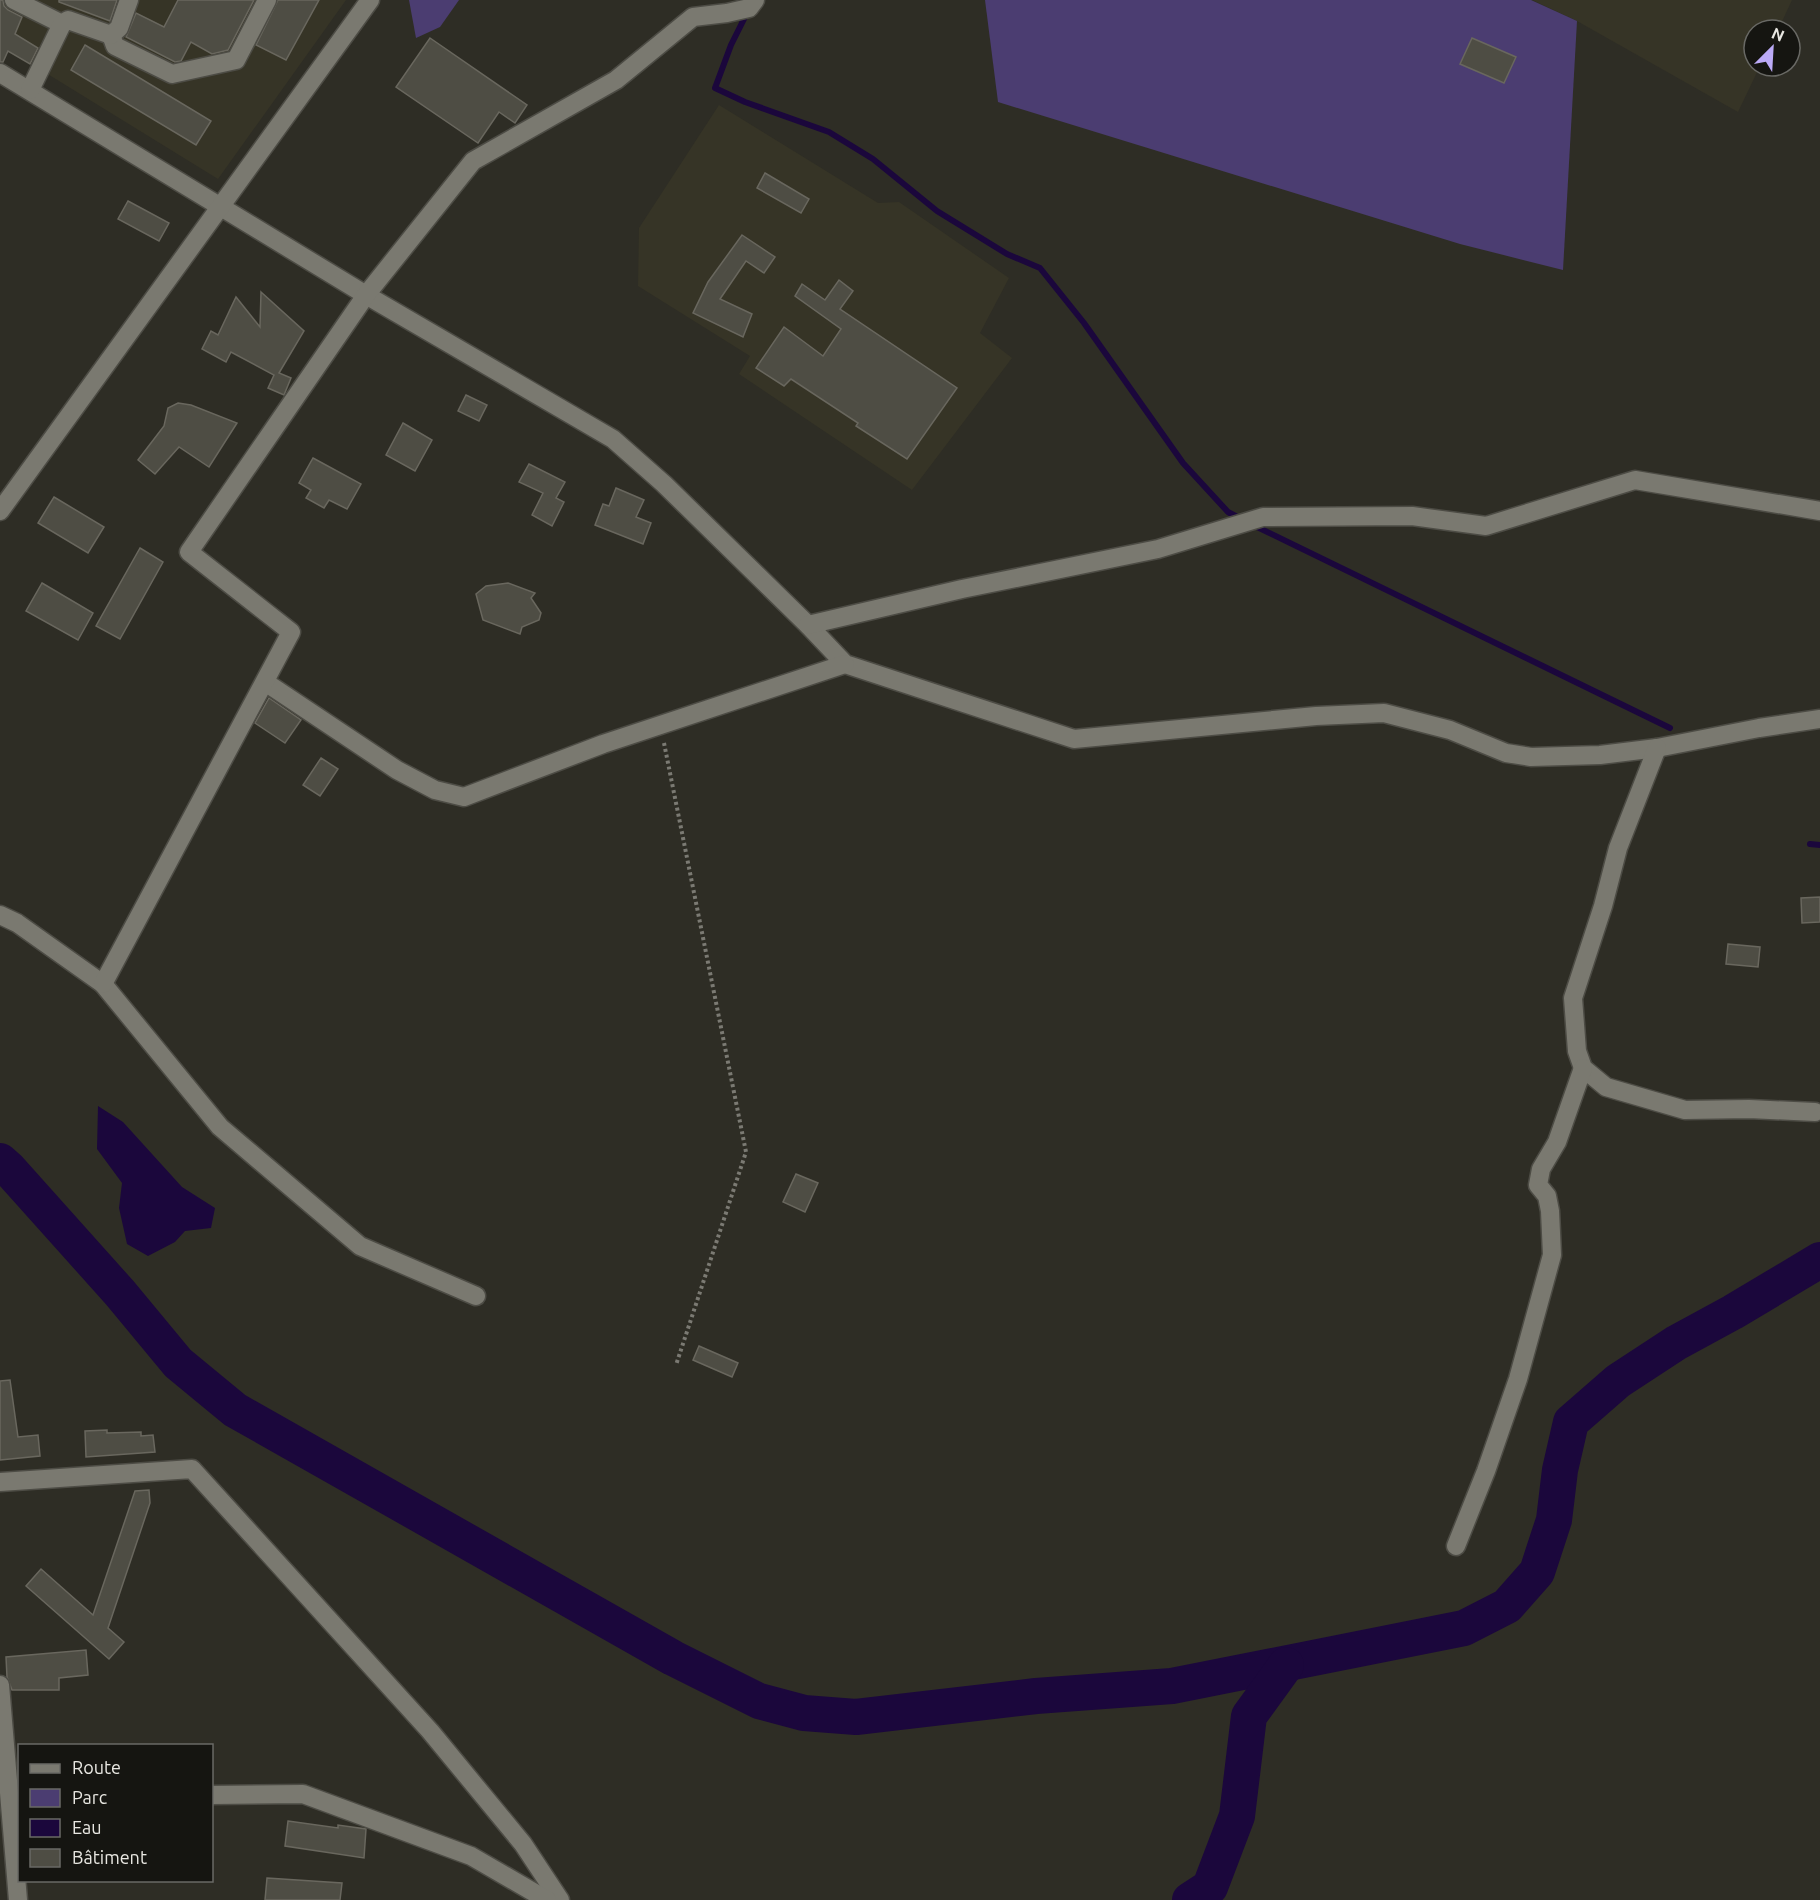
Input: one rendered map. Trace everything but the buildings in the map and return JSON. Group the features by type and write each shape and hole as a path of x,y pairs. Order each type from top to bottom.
{"street":[{"path":"14,0 62,24"},
{"path":"111,35 119,28 129,0"},
{"path":"111,35 115,46 172,74 236,60 267,0"},
{"path":"0,511 370,0"},
{"path":"103,984 291,632 189,552 366,295 473,161 616,80 693,17 727,14 749,8 755,0"},
{"path":"30,90 62,24 68,20 111,35"},
{"path":"0,73 366,295 574,414 613,439 664,484 845,664 1074,739 1316,716 1384,713 1450,730 1506,753 1531,757 1600,755 1657,748 1759,728 1820,719"},
{"path":"808,625 962,589 1158,549 1263,517 1412,516 1486,526 1635,480 1820,511"},
{"path":"265,682 397,770 435,790 464,796 603,744 845,664"},
{"path":"1456,1546 1486,1471 1518,1379 1552,1255 1548,1196 1538,1185 1541,1169 1557,1142 1582,1068 1577,1051 1573,998 1604,906 1618,848 1657,748"},
{"path":"0,915 17,923 103,984 220,1127 360,1246 476,1296"},
{"path":"1582,1068 1606,1087 1684,1110 1749,1109 1815,1112"},
{"path":"0,1482 192,1469 430,1731 523,1844 560,1900"},
{"path":"0,1685 18,1900"},
{"path":"213,1795 303,1794 471,1856 547,1900"}],"path":[{"path":"660,725 746,1152 676,1365"}],"shaded area":[{"path":"0,0 346,0 218,179 0,47"},
{"path":"1532,0 1792,0 1784,18 1742,18 1742,78 1754,78 1738,112 1577,21"},
{"path":"719,105 878,203 899,202 1009,278 980,333 1012,358 912,490 739,374 750,356 638,286 639,228"}],"green space":[{"path":"409,0 459,0 440,27 416,38"},
{"path":"985,0 1531,0 1577,21 1563,270 1460,244 998,102"}],"water":[{"path":"98,1106 123,1122 182,1187 215,1208 211,1228 185,1231 175,1242 148,1256 127,1244 119,1208 122,1183 97,1149"}],"waterway":[{"path":"748,11 731,45 715,88 745,102 829,132 873,159 937,211 1007,254 1040,268 1084,323 1183,463 1228,512 1241,519"},
{"path":"1253,525 1670,728"},
{"path":"1810,844 1820,845"},
{"path":"0,1161 120,1293 178,1363 235,1410 673,1658 759,1701 804,1713 856,1717 1036,1696 1172,1686 1464,1628 1507,1606 1537,1572 1554,1520 1560,1470 1571,1422 1618,1381 1676,1343 1820,1260"},
{"path":"1190,1900 1210,1887 1237,1816 1249,1716 1286,1665"}]}
